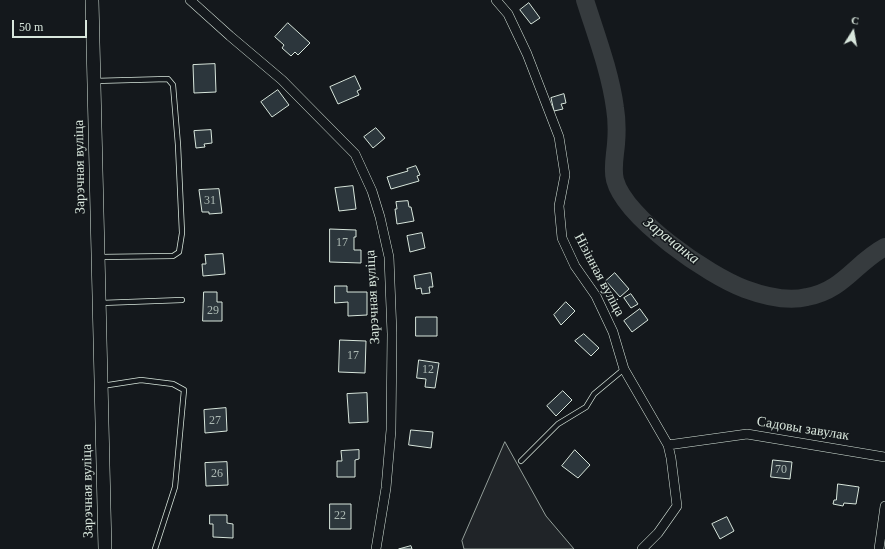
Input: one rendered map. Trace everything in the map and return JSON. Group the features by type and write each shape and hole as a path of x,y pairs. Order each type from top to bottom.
{"street":[{"name":"Зарэчная вуліца","path":"92,0 106,549"},
{"name":"Зарэчная вуліца","path":"190,0 282,80 341,139 355,154 372,191 380,217 389,257 392,334 391,430 386,488 376,549"},
{"name":"Нізінная вуліца","path":"496,0 508,14 527,54 559,137 565,175 559,206 562,238 575,266 596,296 613,332 624,369 668,445 677,506 658,534 642,549"},
{"name":"Садовы завулак","path":"668,445 747,434 885,457"},
{"path":"879,549 885,506"}],"lane":[{"path":"94,81 168,79 173,85 178,146 182,233 179,252 173,256 99,258"},
{"path":"100,303 182,300"},
{"path":"520,461 558,424 586,406 594,394 624,369"},
{"path":"102,386 141,380 173,384 184,390 175,488 155,549"}],"shaded area":[{"path":"505,442 546,516 574,549 464,549 462,541"}],"building":[{"path":"529,3 540,18 531,24 520,10"},
{"path":"288,23 310,43 298,55 295,52 291,56 282,48 284,45 275,37"},
{"path":"215,64 216,92 194,93 193,65"},
{"path":"355,76 361,89 357,91 359,95 338,104 330,87"},
{"path":"278,90 289,105 272,117 261,102"},
{"path":"564,94 566,103 561,104 563,109 554,111 551,98"},
{"path":"376,128 385,138 373,148 364,137"},
{"path":"211,130 212,143 204,144 205,147 196,148 194,131"},
{"path":"416,166 420,175 417,176 419,181 391,189 387,177 408,171 407,169"},
{"path":"353,186 356,209 339,211 335,188"},
{"path":"219,189 222,213 209,214 209,212 202,212 199,190"},
{"path":"408,201 414,221 397,224 395,209 397,209 396,202"},
{"path":"330,229 356,230 356,237 354,237 354,250 361,250 361,263 330,262"},
{"path":"422,233 425,248 410,252 407,236"},
{"path":"223,254 225,274 203,276 202,264 206,264 205,255"},
{"path":"431,273 433,287 429,287 430,293 422,294 421,288 416,289 414,276"},
{"path":"615,273 629,289 620,297 606,281"},
{"path":"335,286 347,286 347,292 367,292 367,315 348,316 348,302 335,303"},
{"path":"204,292 217,292 217,302 222,302 222,321 203,321"},
{"path":"631,294 638,304 631,308 624,298"},
{"path":"566,302 575,311 561,325 554,315"},
{"path":"640,309 648,320 632,332 624,321"},
{"path":"416,317 437,317 437,336 416,336"},
{"path":"584,334 599,348 591,356 575,341"},
{"path":"340,340 366,341 365,373 339,372"},
{"path":"419,360 439,363 435,388 425,387 426,379 417,378"},
{"path":"563,391 572,400 556,416 547,406"},
{"path":"367,393 368,422 349,423 347,394"},
{"path":"226,408 227,431 205,433 204,410"},
{"path":"411,430 433,432 431,448 409,445"},
{"path":"359,450 359,459 355,460 355,477 337,477 337,461 342,461 341,451"},
{"path":"575,450 590,465 578,478 562,466"},
{"path":"773,460 792,462 790,479 771,477"},
{"path":"227,462 228,485 206,486 205,463"},
{"path":"838,484 859,487 856,504 844,503 843,506 833,504 834,500 836,500"},
{"path":"330,504 351,504 351,529 330,529"},
{"path":"210,515 227,515 227,523 233,524 233,538 213,537 213,524 210,524"},
{"path":"727,517 734,531 720,539 712,524"},
{"path":"411,546 412,549 399,549"}],"waterway":[{"name":"Зарачанка","path":"585,0 613,94 617,126 614,167 615,180 622,195 634,211 670,244 711,272 729,282 760,294 784,299 807,297 831,288 875,253 885,247"}]}
